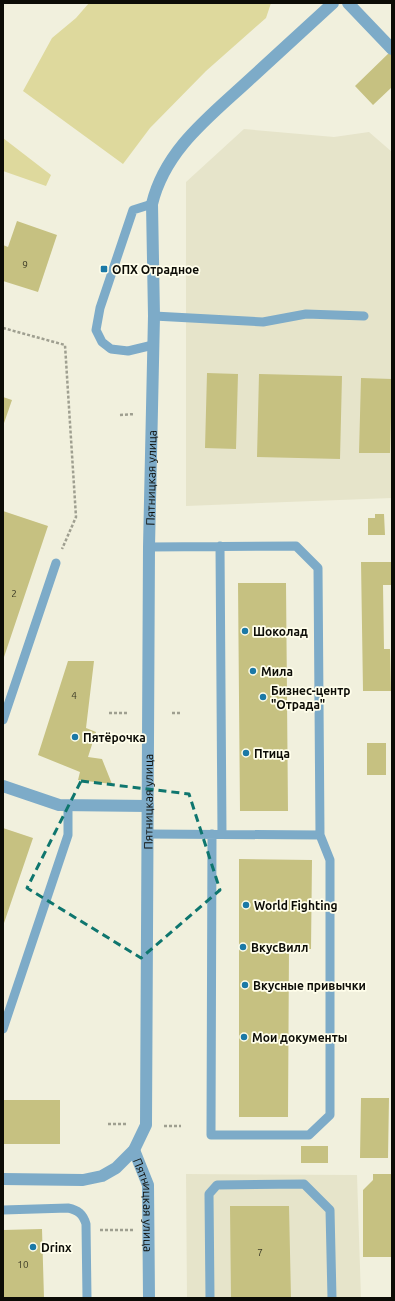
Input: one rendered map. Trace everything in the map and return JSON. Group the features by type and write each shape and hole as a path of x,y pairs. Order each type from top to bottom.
{"street":[{"name":"Пятницкая улица","path":"149,1298 148,1184 134,1150 146,1125 149,547 154,316 152,204 156,186 177,150 202,123 334,3"},
{"path":"348,3 392,49"},
{"path":"3,786 59,805 148,806"},
{"path":"3,1180 83,1180 96,1178 116,1168 134,1150"}],"lane":[{"path":"152,204 133,210 100,308 96,330 102,342 111,349 128,351 153,345"},
{"path":"154,316 263,322 306,314 364,316"},
{"path":"220,546 222,834"},
{"path":"149,547 296,546 318,568 320,835 330,860 330,1115 309,1136 211,1135 212,834"},
{"path":"3,720 56,563"},
{"path":"3,1029 68,835 68,805"},
{"path":"148,834 320,835"},
{"path":"210,1298 209,1194 217,1185 304,1184 330,1210 332,1298"},
{"path":"3,1210 68,1208 76,1210 83,1216 86,1230 87,1298"}],"path":[{"path":"3,328 65,345 76,517 56,563"},
{"path":"120,415 136,414"},
{"path":"109,713 129,713"},
{"path":"172,713 180,713"},
{"path":"108,1124 131,1124"},
{"path":"164,1126 181,1126"},
{"path":"86,1230 136,1230"}],"highlighted area":[{"path":"81,781 189,794 220,890 141,958 27,888"}],"shaded area":[{"path":"89,3 271,3 266,18 206,71 150,128 123,164 23,91 52,38 76,18"},
{"path":"244,129 334,137 369,132 392,152 392,498 186,506 186,182"},
{"path":"3,138 51,175 46,186 3,171"},
{"path":"186,1174 357,1175 361,1298 187,1298"}],"building":[{"path":"392,50 392,87 373,105 355,86"},
{"path":"17,221 57,235 38,292 3,281 3,245 8,247"},
{"path":"207,373 238,374 236,449 205,448"},
{"path":"259,374 342,376 340,459 257,457"},
{"path":"361,378 392,379 390,453 359,453"},
{"path":"3,397 12,400 3,426"},
{"path":"3,511 48,526 3,660"},
{"path":"375,514 384,514 385,535 368,535 368,518 375,518"},
{"path":"361,562 392,562 392,585 383,585 384,649 390,649 391,691 363,691"},
{"name":"Бизнес-центр \"Отрада\"","path":"238,583 286,583 288,811 240,811"},
{"path":"68,661 94,661 86,728 96,732 88,757 102,759 112,784 78,780 80,772 38,755"},
{"path":"367,743 386,743 386,775 367,775"},
{"path":"3,828 33,838 3,926"},
{"path":"239,859 312,860 311,949 289,949 288,1117 239,1117"},
{"path":"361,1098 389,1098 388,1158 360,1158"},
{"path":"3,1100 60,1100 60,1144 3,1144"},
{"path":"301,1146 328,1146 328,1163 301,1163"},
{"path":"373,1174 392,1174 392,1257 363,1257 363,1190 373,1180"},
{"path":"230,1206 289,1206 291,1298 231,1298"},
{"path":"42,1229 44,1298 3,1298 3,1230"}],"place":[{"name":"ОПХ Отрадное","path":"104,269"},
{"name":"Шоколад","path":"245,631"},
{"name":"Мила","path":"253,671"},
{"name":"Бизнес-центр \"Отрада\"","path":"263,697"},
{"name":"Пятёрочка","path":"75,737"},
{"name":"Птица","path":"246,753"},
{"name":"World Fighting","path":"246,905"},
{"name":"ВкусВилл","path":"243,947"},
{"name":"Вкусные привычки","path":"245,985"},
{"name":"Мои документы","path":"244,1037"},
{"name":"Drinx","path":"33,1247"}]}
